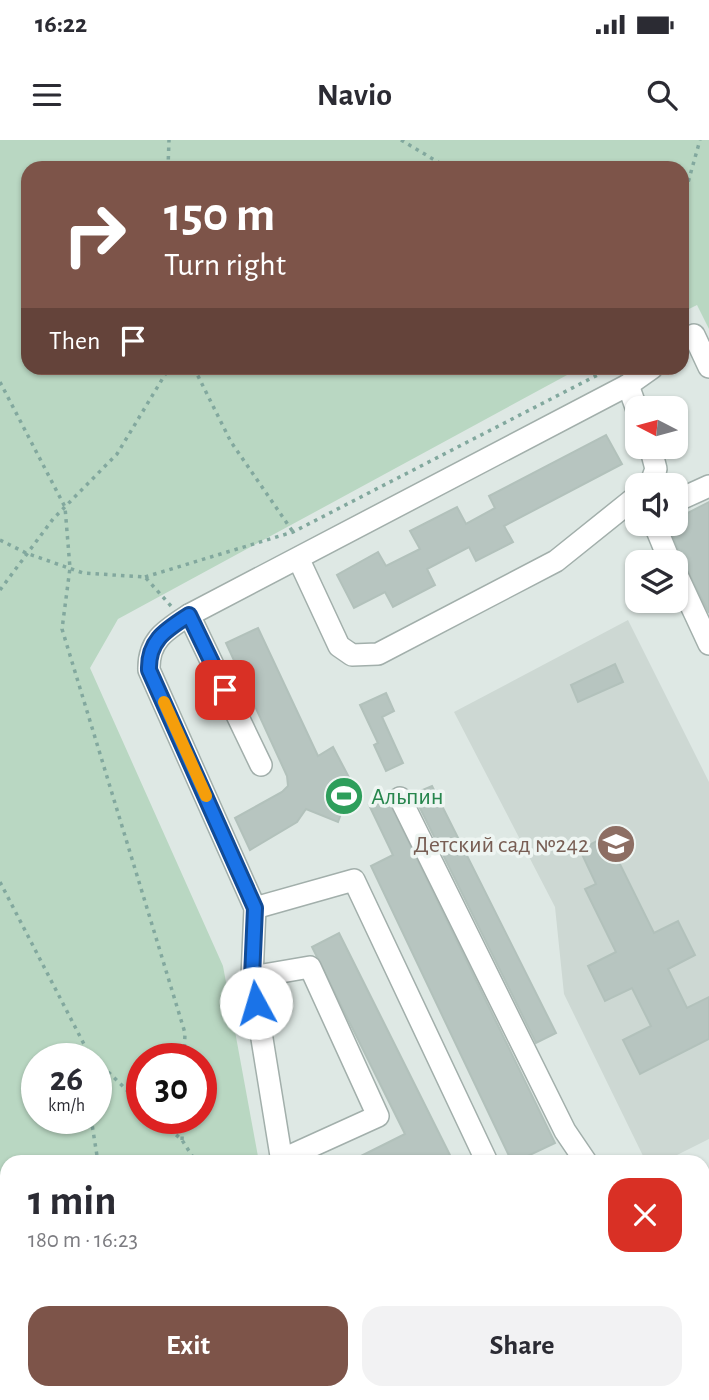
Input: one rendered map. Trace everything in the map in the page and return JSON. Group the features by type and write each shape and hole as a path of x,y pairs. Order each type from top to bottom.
{"street":[{"path":"695,336 709,367"},
{"path":"280,1155 252,977 255,908 149,670 149,658 155,640 194,612 299,560 628,385 642,375"},
{"path":"628,385 632,396"},
{"path":"688,496 709,486"},
{"path":"299,560 339,646 352,655 378,654 556,561 625,506"},
{"path":"688,598 709,643"},
{"path":"194,612 261,765"},
{"path":"400,798 565,1131 581,1155"},
{"path":"255,908 354,880 484,1155"},
{"path":"252,977 310,967 378,1116 294,1155"}],"path":[{"path":"168,161 169,140"},
{"path":"401,140 436,161"},
{"path":"689,180 700,140"},
{"path":"0,590 26,553 65,507 117,454 165,375"},
{"path":"198,375 231,442 293,532"},
{"path":"0,540 26,553 83,573 145,577 293,532 597,375"},
{"path":"0,382 65,507 70,568 62,629 185,1033 185,1043"},
{"path":"145,577 177,612 194,612"},
{"path":"0,882 83,1043"},
{"path":"112,1075 126,1089"},
{"path":"94,1134 97,1155"},
{"path":"175,1134 192,1155"},
{"path":"182,1134 182,1140"}],"shaded area":[{"name":"Детский сад №242","path":"628,620 709,782 709,1139 677,1155 643,1155 564,994 555,907 454,712"}],"green space":[{"path":"0,140 709,140 709,329 697,305 689,309 689,161 21,161 21,375 567,375 118,619 90,668 223,966 258,1155 0,1155"}],"building":[{"path":"606,435 622,464 504,526 513,542 476,561 469,547 427,569 435,585 393,607 385,592 354,608 337,575 378,552 386,566 420,549 410,531 457,507 466,524 495,508 489,496"},
{"path":"709,502 709,613 688,572 688,550 678,550 673,536 688,536 688,513"},
{"path":"258,628 318,756 333,747 352,783 338,822 306,809 297,822 250,850 235,818 288,786 287,776 226,643"},
{"path":"615,664 623,682 578,702 571,685"},
{"path":"386,693 394,711 382,717 403,763 386,771 374,745 378,743 360,705"},
{"path":"432,786 556,1033 536,1043 413,794"},
{"path":"387,797 555,1143 530,1155 509,1155 371,866 393,855 369,805"},
{"path":"606,836 654,933 678,921 695,955 668,969 687,1008 709,997 709,1039 640,1074 623,1040 651,1026 632,988 605,1001 588,966 616,952 585,889 596,884 580,850"},
{"path":"339,933 450,1155 363,1155 405,1134 312,947"}],"slow traffic":[{"path":"164,702 206,796"}],"place":[{"name":"Альпин","path":"344,796"},
{"name":"Детский сад №242","path":"616,844"}],"route":[{"path":"225,690 189,615 155,640 149,658 149,670 255,908 252,977 256,1003"}]}
